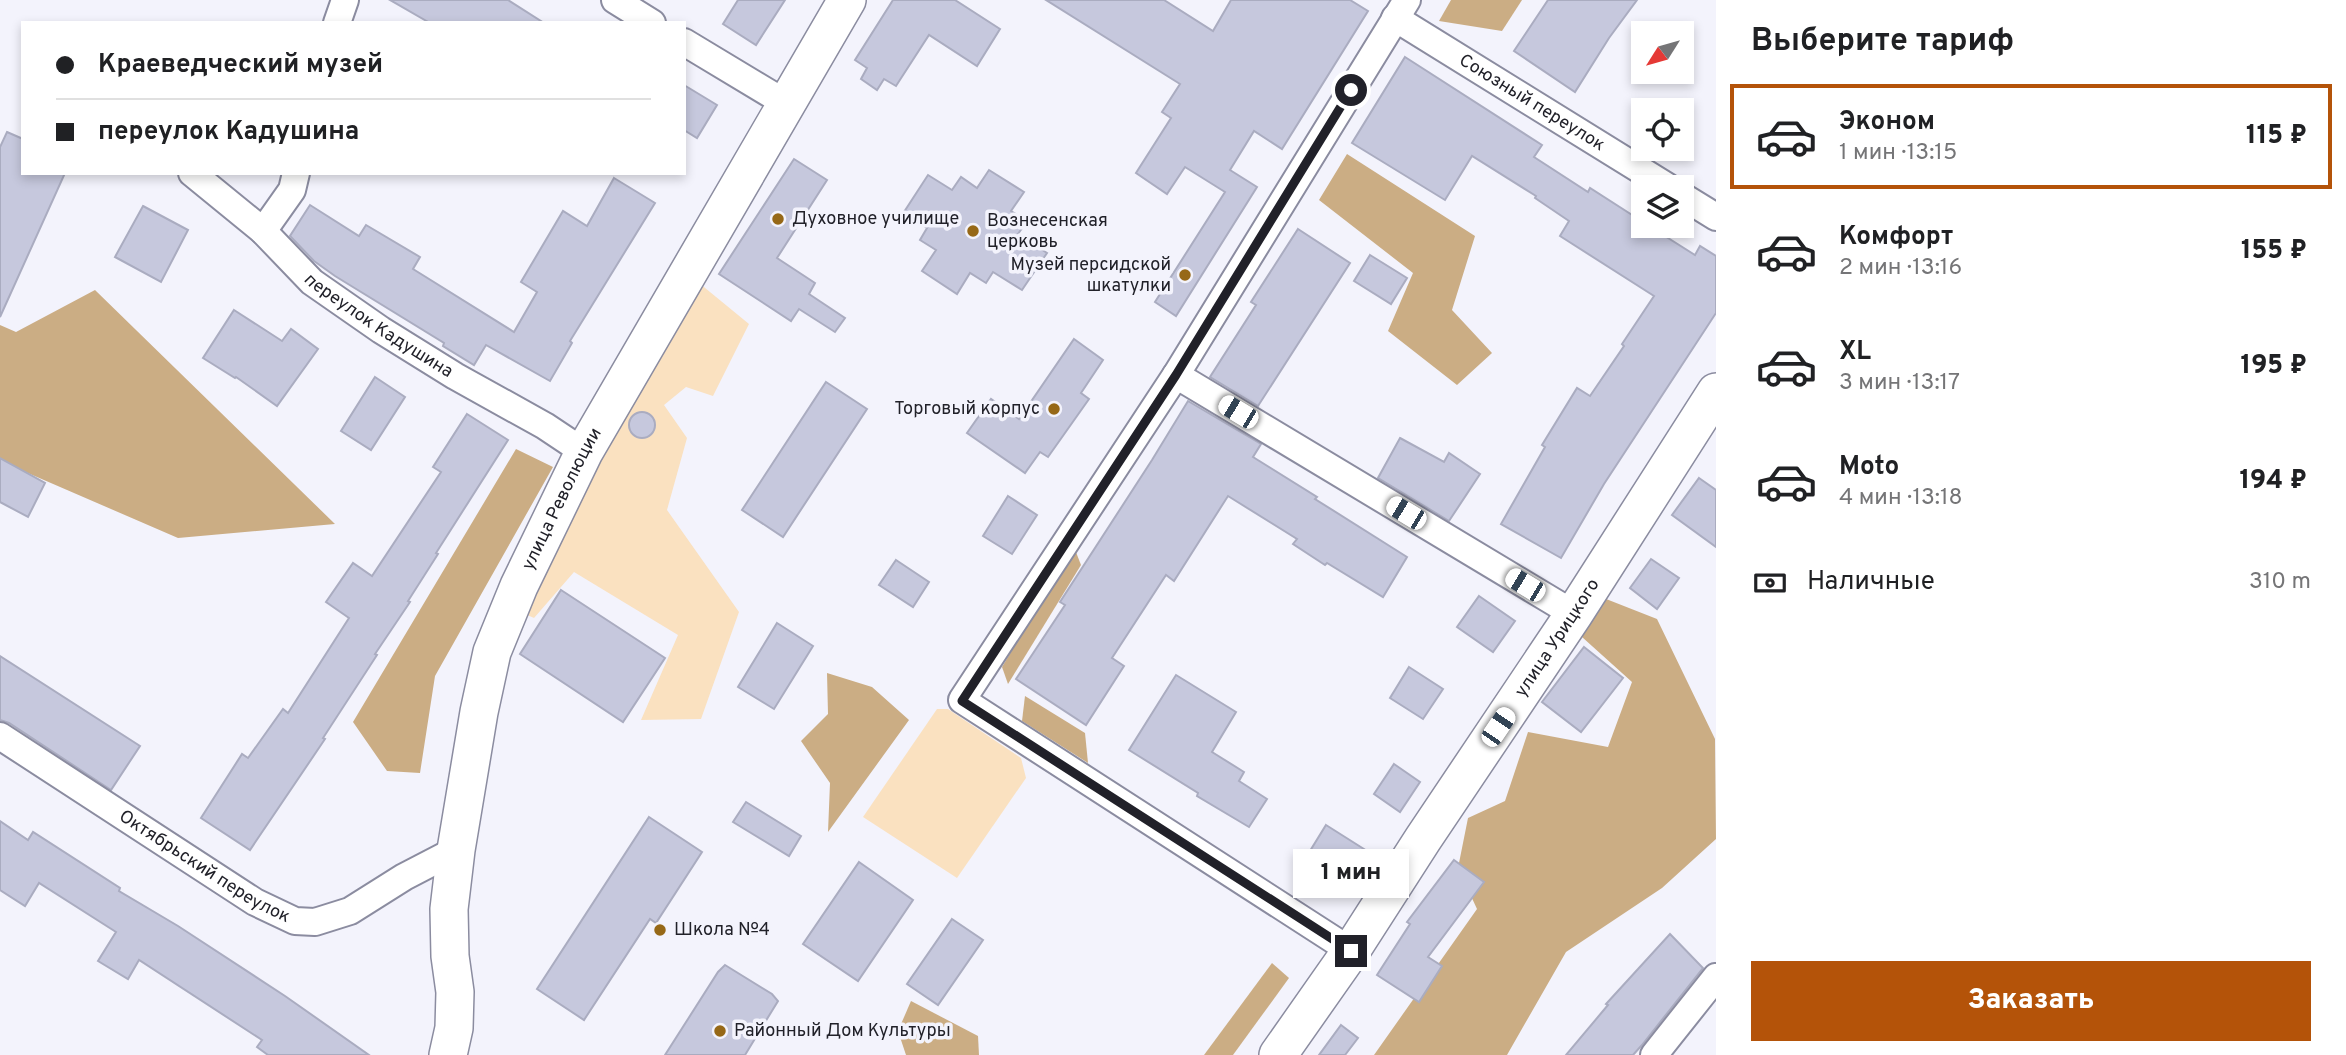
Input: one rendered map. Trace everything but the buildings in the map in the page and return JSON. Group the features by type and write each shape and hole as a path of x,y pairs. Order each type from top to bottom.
{"main road":[{"name":"улица Революции","path":"448,1055 455,992 450,956 449,909 479,712 492,652 519,586 584,452 847,0"},
{"name":"улица Урицкого","path":"1278,1055 1351,951 1574,614 1716,392"}],"street":[{"path":"338,21 345,0"},
{"path":"615,0 649,21"},
{"path":"1351,951 962,701 1176,375 1401,9"},
{"name":"Союзный переулок","path":"1401,9 1650,175"},
{"path":"686,43 787,104"},
{"name":"переулок Кадушина","path":"194,175 262,231 312,282 371,324 455,376 545,426 584,452"},
{"path":"262,231 292,190 296,175"},
{"path":"1694,203 1716,217"},
{"path":"1176,375 1574,614"},
{"name":"Октябрьский переулок","path":"0,736 256,902 295,921 316,922 350,911 404,877 456,850"},
{"path":"1654,1055 1716,977"}],"shaded area":[{"path":"1451,0 1522,0 1502,31 1439,21"},
{"path":"1347,154 1475,236 1452,310 1492,353 1457,385 1388,331 1413,273 1319,200"},
{"path":"699,283 749,324 713,396 686,387 664,405 687,438 667,510 739,612 701,719 641,720 678,635 574,572 534,618 516,610"},
{"path":"95,290 335,524 178,538 0,461 0,325 16,332"},
{"path":"516,449 553,467 435,676 420,773 387,771 353,722"},
{"path":"1074,547 1081,565 1008,684 1002,667"},
{"path":"1573,586 1657,619 1715,739 1716,839 1662,888 1566,952 1507,1055 1374,1055 1477,909 1458,868 1468,818 1505,801 1528,732 1608,747 1632,682 1582,637 1529,712"},
{"path":"827,673 872,687 909,720 828,832 830,783 801,741 828,714"},
{"path":"1025,696 1085,733 1088,763 1022,721"},
{"path":"937,709 948,709 1021,758 1026,778 957,878 863,817"},
{"path":"1272,963 1289,978 1233,1055 1204,1055"},
{"path":"911,1001 978,1036 979,1055 906,1055 898,1031"}],"place":[{"name":"Духовное училище","path":"778,219"},
{"name":"Вознесенская церковь","path":"973,231"},
{"name":"Музей персидской шкатулки","path":"1185,275"},
{"name":"Торговый корпус","path":"1054,409"},
{"name":"Школа №4","path":"660,930"},
{"name":"Районный Дом Культуры","path":"720,1031"}],"route":[{"path":"1351,90 1176,375 962,701 1351,951"}]}
